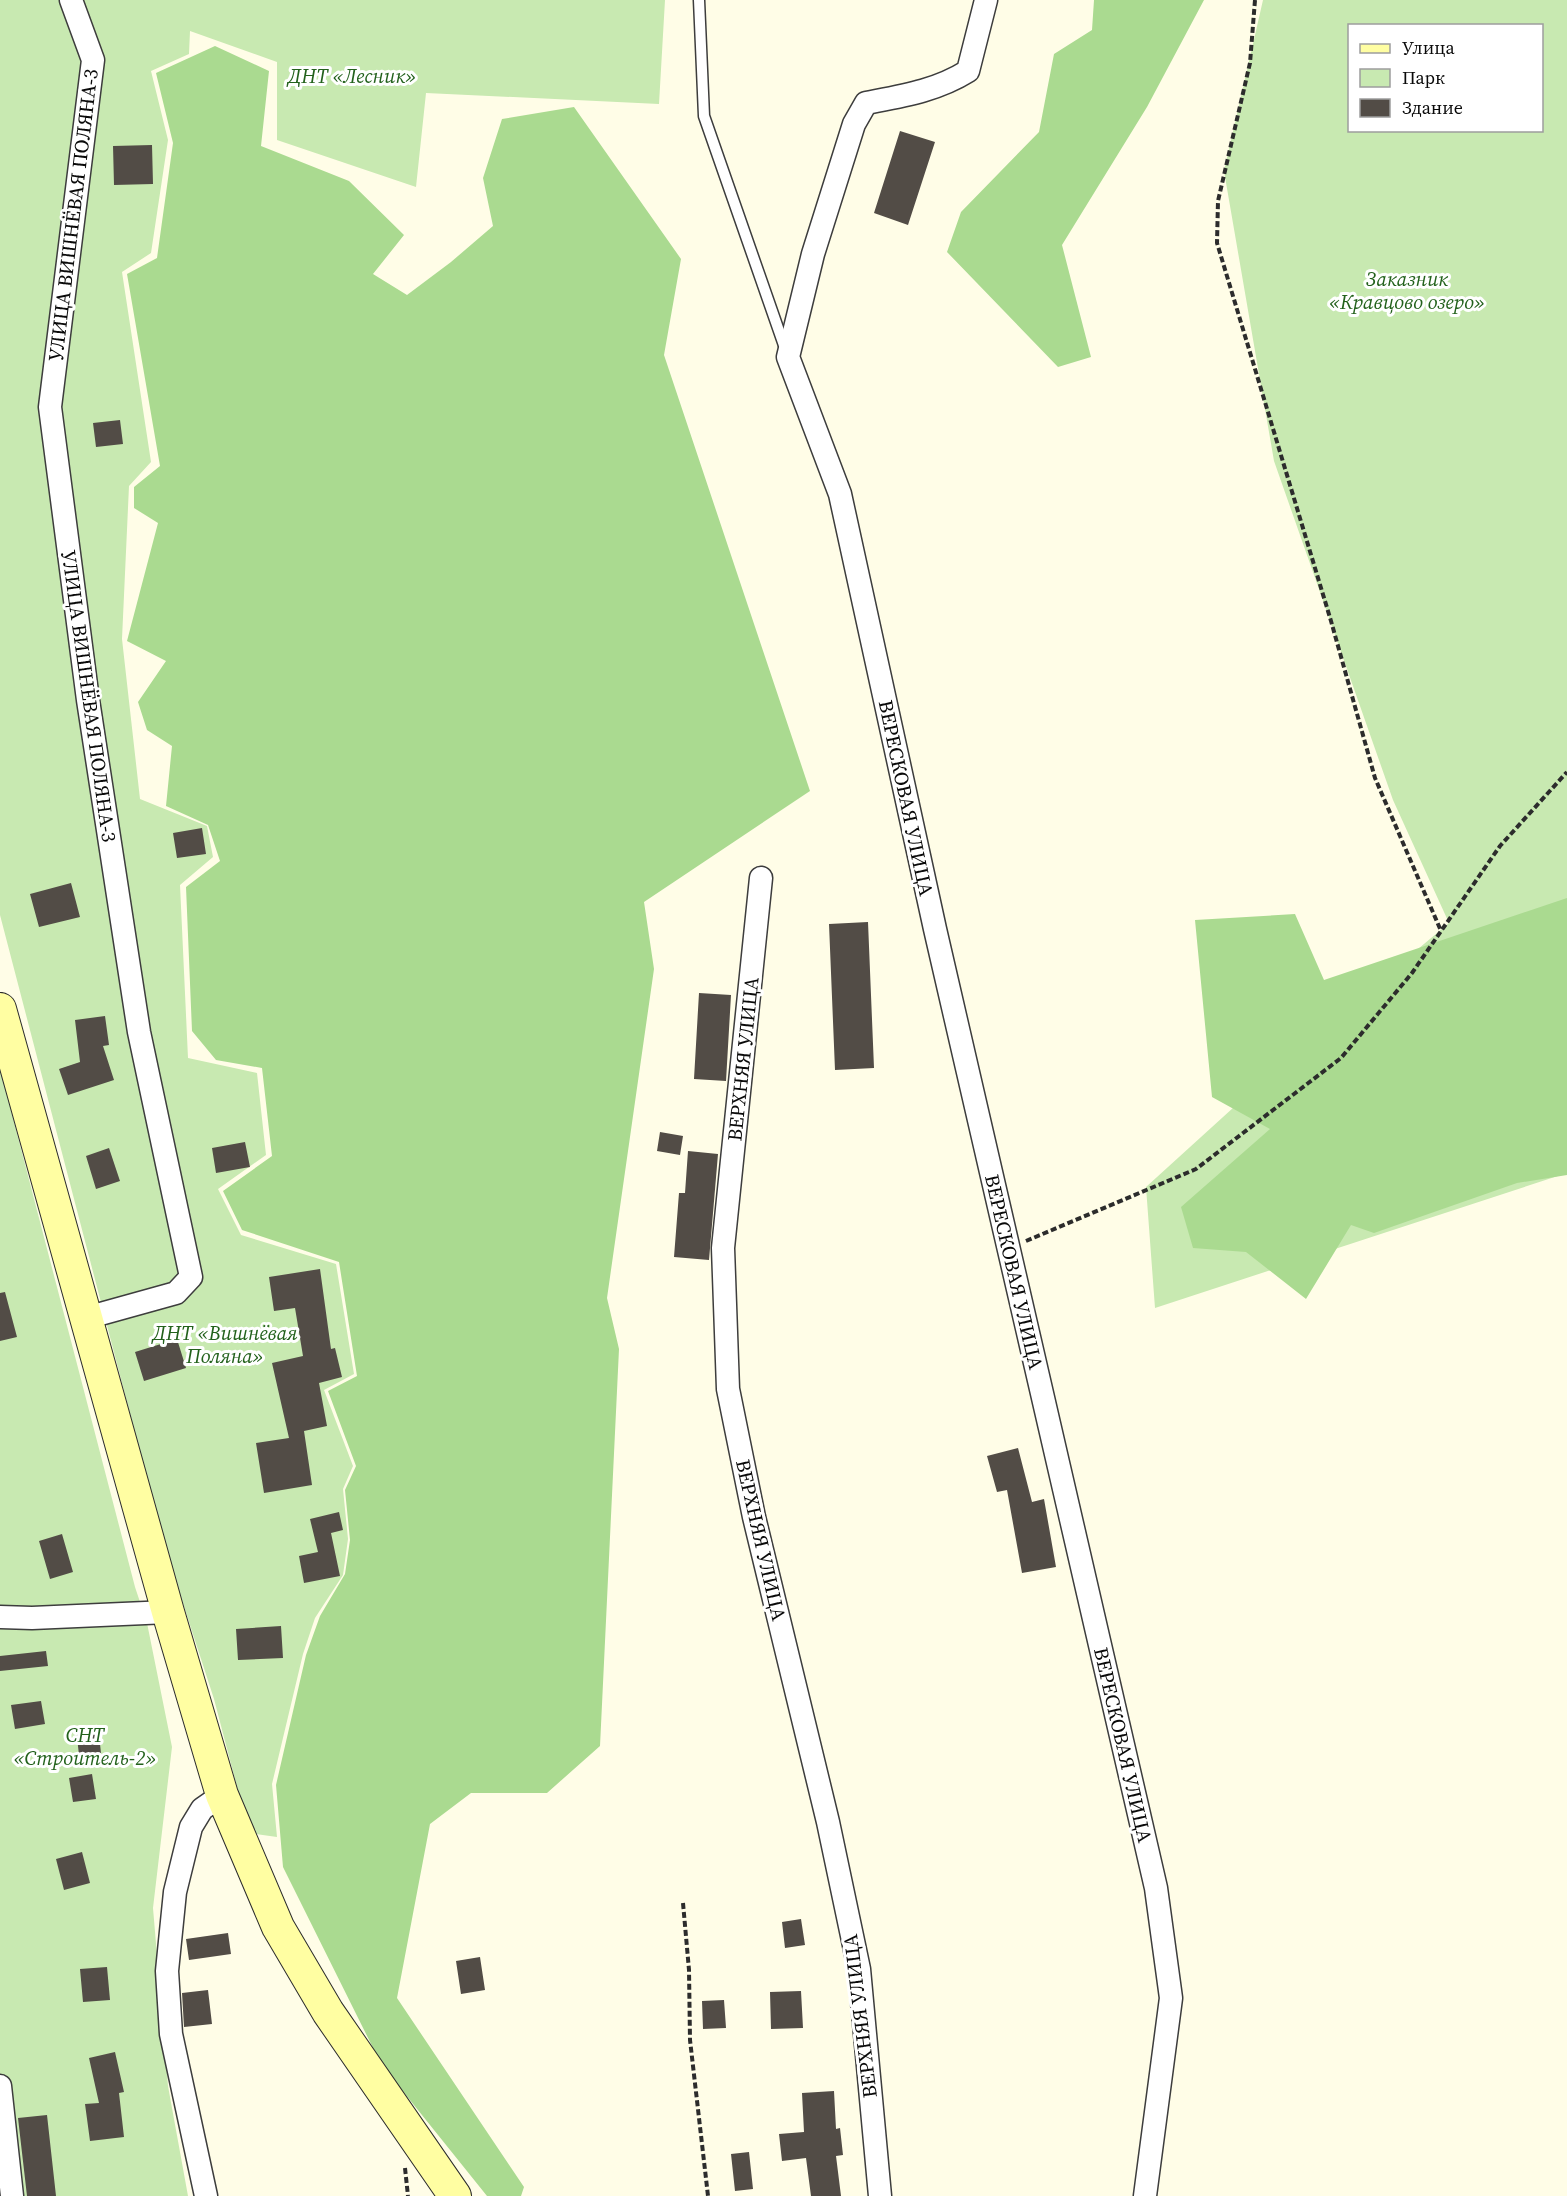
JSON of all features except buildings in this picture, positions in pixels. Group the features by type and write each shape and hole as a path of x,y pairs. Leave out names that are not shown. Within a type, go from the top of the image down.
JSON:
{"main road":[{"path":"0,1010 168,1612 222,1795 278,1927 328,2012 455,2196"}],"street":[{"name":"УЛИЦА ВИШНЁВАЯ ПОЛЯНА-3","path":"71,0 93,60 50,407 88,700 139,1032 191,1277 177,1293 86,1318"},
{"path":"788,357 813,254 854,124 866,103 928,91 968,71 986,0"},
{"name":"ВЕРЕСКОВАЯ УЛИЦА","path":"788,357 840,494 935,929 1158,1899 1171,1998 1145,2196"},
{"name":"ВЕРХНЯЯ УЛИЦА","path":"761,878 723,1248 728,1389 754,1517 828,1822 859,1969 879,2196"},
{"path":"0,1617 32,1618 168,1612"},
{"path":"206,2196 171,2034 167,1971 175,1892 191,1827 202,1809 222,1795"},
{"path":"0,2086 12,2196"}],"lane":[{"path":"699,0 705,116 788,357"}],"path":[{"path":"1255,0 1250,63 1218,201 1217,243 1331,621 1375,778 1441,931"},
{"path":"1009,1248 1196,1168 1341,1058 1412,973 1500,846 1567,772"},
{"path":"683,1903 689,1970 690,2040 708,2196"}],"green space":[{"name":"ДНТ «Вишнёвая Поляна»","path":"0,0 665,0 659,104 426,93 416,187 277,140 277,62 190,31 189,54 151,71 168,140 151,253 122,272 151,462 129,486 122,639 140,799 207,826 213,857 180,885 188,1058 257,1073 266,1155 218,1189 241,1235 336,1264 354,1374 324,1390 353,1466 343,1489 348,1539 343,1575 315,1618 303,1654 272,1784 277,1837 249,1833 214,1699 165,1548 0,915"},
{"path":"1094,0 1204,0 1147,107 1062,245 1091,357 1058,367 947,252 961,212 1039,132 1054,54 1092,30"},
{"name":"Заказник «Кравцово озеро»","path":"1263,0 1567,0 1567,1173 1155,1308 1146,1187 1288,1058 1449,923 1393,800 1274,461 1224,171"},
{"path":"215,46 269,71 261,146 349,181 404,235 373,274 407,295 493,226 483,178 502,119 574,107 681,259 664,355 810,791 644,902 654,969 607,1298 619,1349 600,1746 547,1793 471,1793 430,1824 397,1998 524,2187 521,2196 487,2196 381,2064 283,1867 276,1785 306,1655 320,1616 345,1574 350,1540 345,1490 356,1466 328,1391 357,1376 339,1262 242,1230 223,1191 272,1156 262,1068 216,1060 192,1031 186,887 220,861 208,825 166,806 172,746 147,730 138,702 166,661 127,641 158,523 134,508 134,487 160,466 127,274 157,258 173,143 156,73"},
{"path":"1567,898 1567,1175 1517,1183 1374,1233 1351,1225 1306,1299 1246,1252 1193,1248 1181,1207 1270,1129 1212,1097 1195,920 1295,914 1324,980"},
{"name":"СНТ «Строитель-2»","path":"0,1068 135,1587 147,1623 172,1747 153,1908 168,2086 188,2196 0,2196"}],"park label":[{"name":"ДНТ «Лесник»","path":"352,76"}]}
